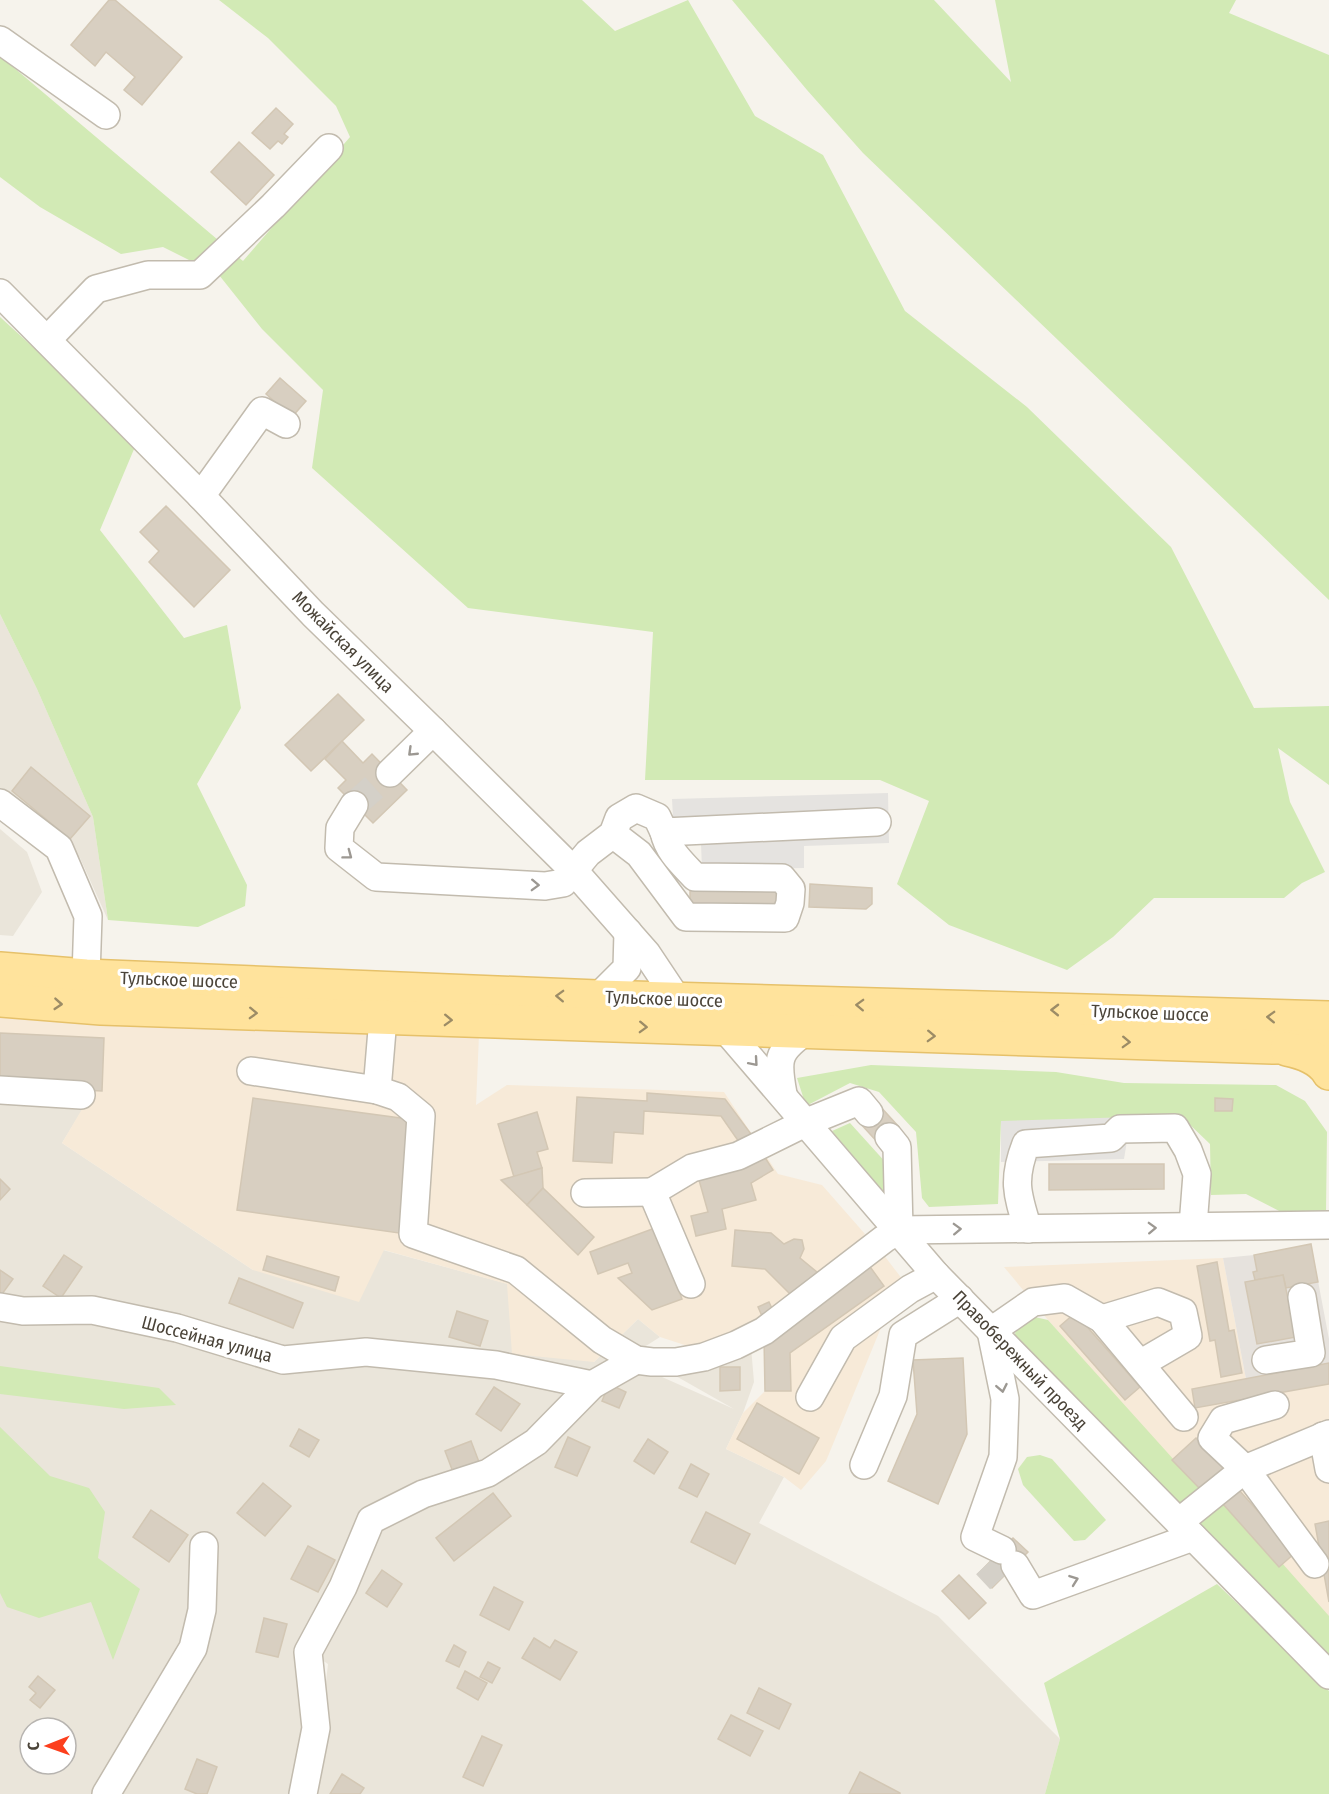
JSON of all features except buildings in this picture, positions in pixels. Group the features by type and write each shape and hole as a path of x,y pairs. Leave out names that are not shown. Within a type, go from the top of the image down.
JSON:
{"main road":[{"name":"Тульское шоссе","path":"0,969 86,976 598,997 1329,1018"},
{"name":"Тульское шоссе","path":"0,1000 101,1008 726,1030 1274,1047 1329,1046"},
{"path":"1274,1047 1301,1052 1325,1066 1329,1073"}],"street":[{"path":"0,40 106,116"},
{"path":"47,340 96,289 148,275 200,275 273,206 329,148"},
{"name":"Можайская улица","path":"0,293 201,496 313,614 574,871 647,954 677,999"},
{"path":"201,496 262,411 286,424"},
{"path":"390,773 434,731"},
{"path":"0,803 59,848 88,916 86,976"},
{"path":"354,805 340,828 339,848 376,877 544,886 563,883 588,853 613,834 619,818 636,808 657,817 665,837 695,877 782,878 791,889 790,903 785,918 686,917 639,854 613,834"},
{"path":"639,854 665,837 877,822"},
{"path":"598,997 627,968 628,932"},
{"path":"377,1090 383,1018"},
{"name":"Правобережный проезд","path":"726,1030 936,1275 1329,1675"},
{"path":"783,1094 779,1073 781,1055 788,1044 805,1032"},
{"path":"251,1071 377,1090 398,1097 421,1116 412,1233 516,1270 602,1340 636,1360 676,1362 704,1357 736,1345 764,1331 898,1230 1329,1225"},
{"path":"0,1090 81,1095"},
{"path":"585,1193 652,1192 692,1168 738,1156 807,1122 859,1101 869,1113"},
{"path":"1028,1229 1016,1190 1019,1162 1026,1144 1110,1138 1120,1129 1139,1127 1175,1128 1188,1150 1197,1174 1193,1226"},
{"path":"889,1137 897,1146 898,1230"},
{"path":"652,1192 691,1284"},
{"path":"810,1396 843,1338 910,1289 936,1275"},
{"path":"1266,1360 1311,1353 1319,1338 1302,1297"},
{"path":"1184,1417 1102,1319 1065,1298 1033,1302 991,1331 1005,1399 1003,1457 975,1537 1033,1595 1186,1529 1245,1469 1326,1435 1329,1469"},
{"path":"864,1465 893,1396 903,1335 960,1299"},
{"path":"1102,1319 1158,1302 1183,1312 1188,1336 1140,1364"},
{"name":"Шоссейная улица","path":"0,1307 23,1311 92,1310 177,1328 284,1360 366,1352 496,1365 592,1385"},
{"path":"303,1794 316,1728 308,1652 343,1587 371,1520 423,1494 488,1473 536,1443 592,1385 636,1360"},
{"path":"1275,1405 1223,1420 1212,1438 1245,1469 1315,1564"},
{"path":"106,1794 193,1648 202,1610 204,1546"}],"shaded area":[{"path":"0,614 37,689 93,817 108,920 80,858 0,792"},
{"path":"888,793 889,843 804,846 804,868 702,870 700,817 673,817 672,799"},
{"path":"0,829 27,852 42,892 13,936 0,935"},
{"path":"0,1012 479,1035 476,1105 507,1085 724,1092 778,1174 822,1185 865,1234 842,1262 776,1317 694,1348 660,1337 638,1319 594,1362 512,1354 507,1284 384,1250 359,1302 253,1270 62,1143 88,1099 0,1094"},
{"path":"0,1094 89,1099 62,1143 253,1270 383,1250 508,1284 594,1362 638,1319 660,1337 563,1399 519,1443 367,1509 302,1653 307,1706 295,1794 0,1794"},
{"path":"1131,1117 1124,1159 1001,1162 1001,1121"},
{"path":"1311,1244 1329,1339 1329,1363 1246,1379 1223,1258 1254,1255"},
{"path":"883,1254 916,1297 885,1318 826,1461 801,1490 784,1477 726,1449 743,1413 765,1391 764,1339"},
{"path":"1223,1258 1246,1379 1329,1363 1329,1632 1172,1460 1004,1267"},
{"path":"751,1347 754,1382 743,1413 726,1449 784,1477 759,1523 938,1616 1060,1739 1045,1794 304,1794 317,1759 328,1664 319,1658 373,1536 416,1510 518,1465 632,1371 653,1373 734,1409 667,1371"}],"green space":[{"path":"219,0 582,0 615,31 688,0 755,116 823,155 905,311 1027,407 1171,547 1254,708 1329,706 1329,785 1278,748 1290,802 1325,872 1302,883 1284,898 1154,898 1113,937 1067,970 949,925 897,884 929,801 880,780 645,780 653,632 468,608 312,468 323,390 262,329 219,275 163,247 121,254 40,207 0,177 0,56 243,261 350,137 336,106 268,38"},
{"path":"732,0 934,0 1011,82 995,0 1236,0 1229,13 1329,55 1329,600 863,153"},
{"path":"0,317 137,442 100,530 184,638 227,625 241,708 197,784 247,885 245,906 198,927 108,920 93,817 37,689 0,614"},
{"path":"871,1065 1056,1072 1124,1083 1276,1085 1305,1101 1327,1132 1326,1212 1285,1214 1246,1194 1211,1195 1210,1144 1185,1120 1001,1121 998,1204 929,1207 922,1198 916,1132 879,1092 850,1083 806,1106 797,1078"},
{"path":"850,1123 888,1165 888,1197 832,1131"},
{"path":"1017,1313 1048,1320 1202,1491 1219,1492 1329,1616 1329,1658 1015,1335"},
{"path":"0,1366 159,1388 176,1405 124,1409 0,1394"},
{"path":"0,1427 50,1476 89,1488 105,1512 98,1558 140,1589 113,1660 91,1602 39,1618 7,1607 0,1593"},
{"path":"1040,1455 1052,1459 1106,1520 1085,1540 1074,1541 1023,1485 1018,1469 1027,1457"},
{"path":"1217,1584 1329,1691 1329,1794 1045,1794 1060,1739 1044,1683"}],"tunnel":[{"path":"354,805 390,773"},
{"path":"986,1565 1000,1580"}]}
